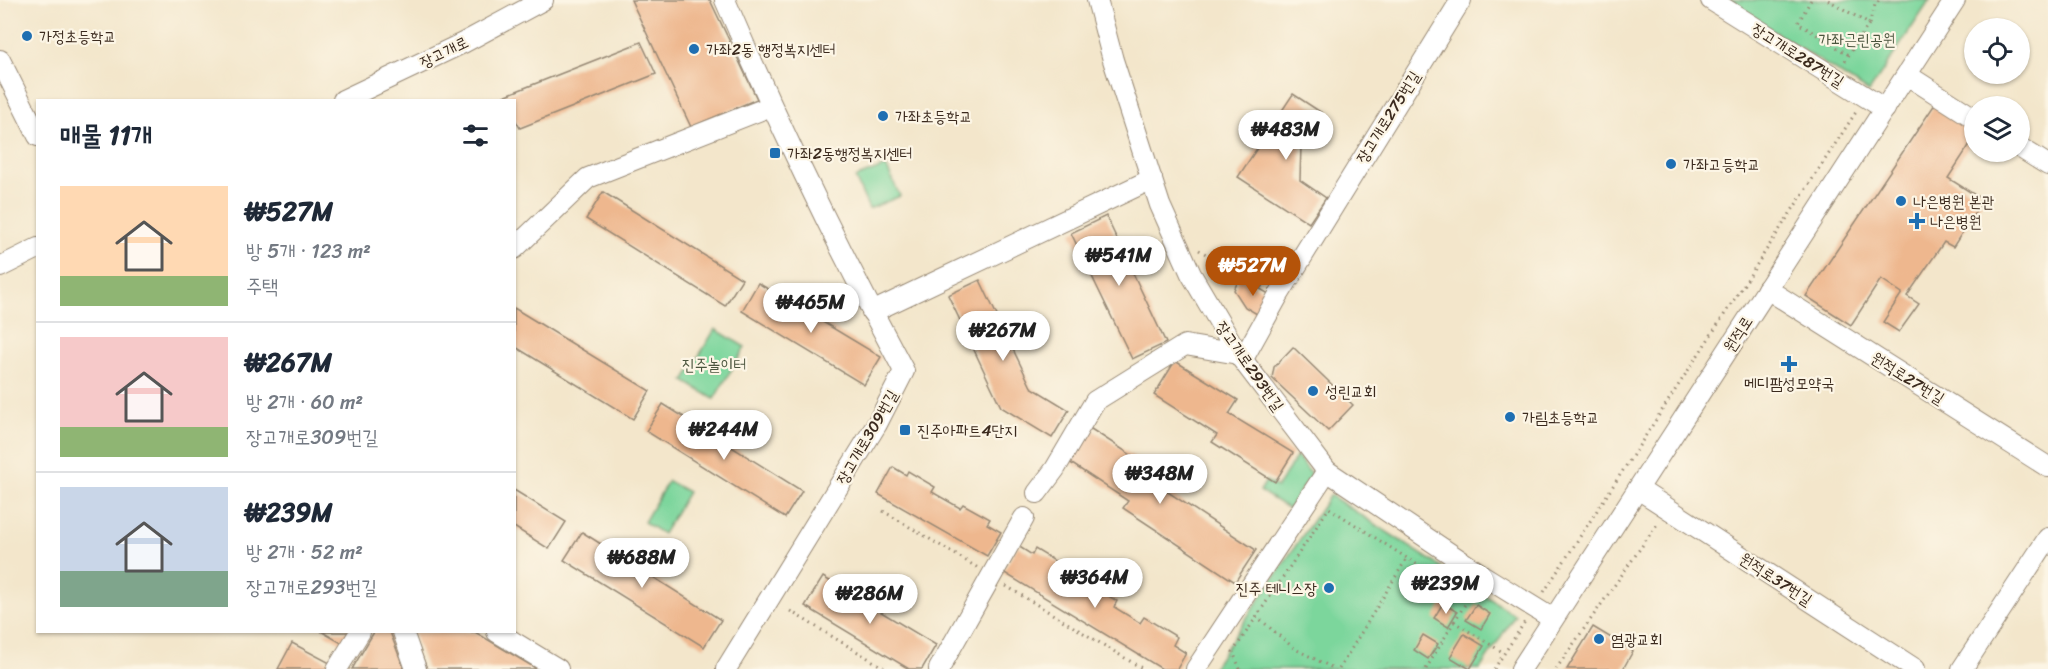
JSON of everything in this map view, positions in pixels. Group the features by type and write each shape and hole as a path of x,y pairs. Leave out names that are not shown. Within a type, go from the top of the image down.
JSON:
{"street":[{"name":"장고개로","path":"346,99 463,43 543,0"},
{"name":"장고개로309번길","path":"725,0 771,106 872,312 904,371 877,424 726,669"},
{"name":"장고개로293번길","path":"1097,0 1113,60 1173,235 1191,274 1240,357 1327,471 1553,620"},
{"name":"장고개로275번길","path":"1240,357 1461,0"},
{"name":"장고개로287번길","path":"1711,0 1885,109"},
{"name":"원적로","path":"1521,669 1955,0"},
{"path":"0,60 36,132"},
{"path":"1907,75 1964,112"},
{"path":"516,247 588,178 771,106"},
{"path":"2030,154 2048,165"},
{"path":"872,312 1152,179"},
{"path":"0,267 36,249"},
{"name":"원적로27번길","path":"1767,289 2048,467"},
{"path":"1038,493 1055,469 1095,401 1185,345 1240,357"},
{"path":"1197,669 1327,471"},
{"name":"원적로37번길","path":"1638,489 1915,669"},
{"path":"939,669 1024,518"},
{"path":"1962,669 2048,538"},
{"path":"343,665 359,633"},
{"path":"403,633 416,669"},
{"path":"499,633 558,669"}],"path":[{"path":"1811,0 1798,23 1849,55 1869,24 1875,5 1880,0"},
{"path":"1828,0 1869,24"},
{"path":"1494,669 1865,97"},
{"path":"1173,235 1278,296"},
{"path":"1240,669 1233,652 1329,508 1469,598 1426,669"},
{"path":"1556,669 1668,508"},
{"path":"883,511 1143,669"},
{"path":"1336,669 1407,558"},
{"path":"790,610 886,669"},
{"path":"1257,616 1295,649 1336,669"},
{"path":"1454,622 1504,653"},
{"path":"1327,669 1336,669"}],"green space":[{"name":"가좌근린공원","path":"1724,0 1930,0 1869,92"},
{"path":"886,166 900,196 869,209 855,178"},
{"name":"진주놀이터","path":"715,329 745,347 714,399 684,381"},
{"path":"1297,456 1311,474 1289,509 1260,491 1266,481 1277,487"},
{"path":"668,481 688,492 663,534 644,522"},
{"path":"1330,495 1515,615 1480,669 1212,669"}],"building":[{"name":"가좌2동 행정복지센터","path":"631,0 710,0 757,99 691,127"},
{"path":"641,42 656,74 520,128 516,121 516,99 506,99 504,96"},
{"path":"1293,94 1322,113 1301,145 1300,180 1326,198 1309,223 1238,177"},
{"name":"나은병원","path":"1935,104 1964,123 1964,153 1948,178 1983,200 1953,247 1944,242 1907,296 1919,304 1899,332 1883,322 1902,293 1881,279 1851,325 1806,296"},
{"path":"603,192 742,279 725,306 586,219"},
{"path":"1106,216 1166,343 1132,359 1071,233"},
{"path":"1240,277 1274,297 1262,317 1245,307 1234,290"},
{"path":"980,280 1031,387 1069,410 1052,438 1001,407 948,295"},
{"path":"758,283 881,357 864,385 742,311"},
{"path":"516,309 650,391 633,419 516,347"},
{"name":"성린교회","path":"1293,347 1353,405 1328,431 1272,378 1274,367"},
{"path":"1175,361 1238,400 1229,414 1293,453 1275,482 1212,442 1217,435 1154,395"},
{"path":"663,404 802,491 785,518 646,431"},
{"path":"1088,427 1148,466 1142,475 1256,550 1235,582 1123,508 1128,501 1066,460"},
{"path":"893,467 906,475 908,471 935,487 932,492 960,508 963,504 990,519 987,524 1001,532 987,556 878,494"},
{"path":"516,491 566,522 549,549 516,528"},
{"path":"582,532 721,620 704,647 564,560"},
{"path":"1018,546 1032,555 1035,549 1063,566 1059,573 1084,588 1087,583 1117,601 1114,607 1140,623 1144,617 1177,637 1173,645 1186,653 1177,669 1162,669 1003,572"},
{"path":"823,577 936,645 922,669 909,669 805,606"},
{"path":"1443,603 1457,612 1448,627 1434,618"},
{"path":"1476,605 1490,614 1481,629 1466,620"},
{"name":"염광교회","path":"1593,627 1633,651 1623,669 1567,669"},
{"path":"324,633 352,633 345,645"},
{"path":"373,633 390,633 404,669 352,669"},
{"path":"413,633 477,633 537,669 427,669"},
{"path":"1464,634 1484,646 1470,669 1450,657"},
{"path":"1423,635 1438,644 1428,659 1414,650"},
{"path":"292,643 330,663 327,669 278,669"}],"place":[{"name":"가정초등학교","path":"27,36"},
{"name":"가좌2동 행정복지센터","path":"694,49"},
{"name":"가좌초등학교","path":"883,116"},
{"name":"가좌2동행정복지센터","path":"775,153"},
{"name":"가좌고등학교","path":"1671,164"},
{"name":"나은병원 본관","path":"1901,201"},
{"name":"나은병원","path":"1917,221"},
{"name":"메디팜성모약국","path":"1789,364"},
{"name":"성린교회","path":"1313,391"},
{"name":"가림초등학교","path":"1510,417"},
{"name":"진주아파트4단지","path":"905,430"},
{"name":"진주 테니스장","path":"1329,588"},
{"name":"염광교회","path":"1599,639"}]}
